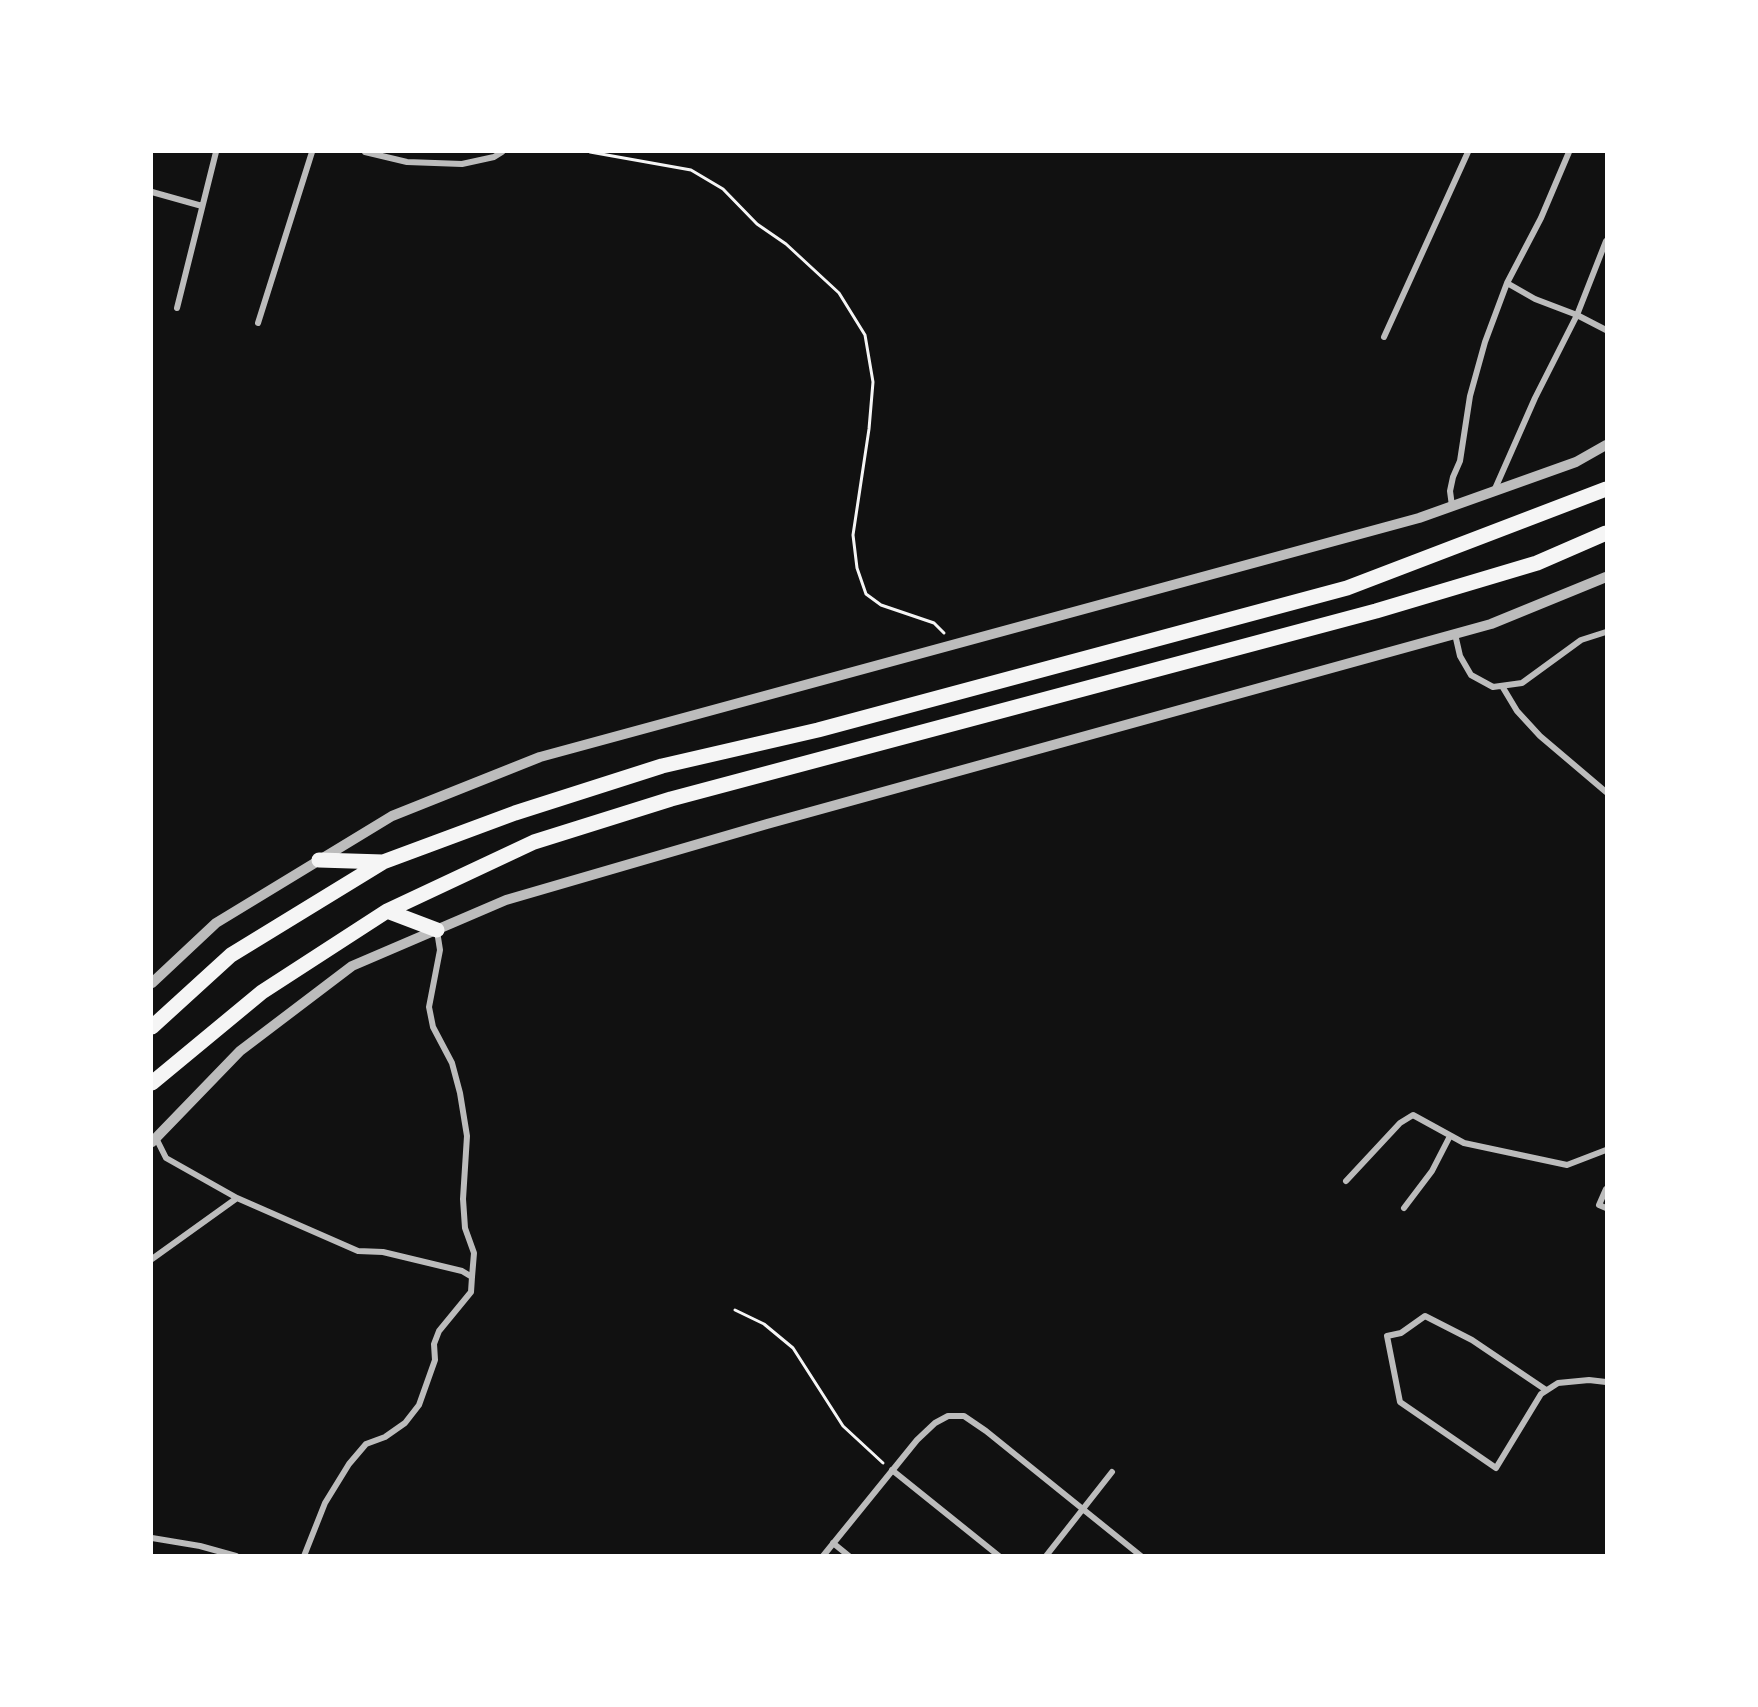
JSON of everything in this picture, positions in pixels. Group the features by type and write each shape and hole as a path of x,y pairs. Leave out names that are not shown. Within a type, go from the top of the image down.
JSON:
{"highway":[{"path":"152,1027 231,954 383,862 515,813 662,766 818,730 1347,588 1606,489"},
{"path":"152,1083 262,992 387,911 534,842 671,799 1376,612 1537,563 1606,532"},
{"path":"319,860 383,862"},
{"path":"387,911 437,930"}],"street":[{"path":"177,308 216,152"},
{"path":"258,323 312,152"},
{"path":"364,152 407,162 462,164 494,157 502,152"},
{"path":"1384,337 1468,152"},
{"path":"1452,506 1450,491 1460,461 1470,396 1485,342 1507,283 1541,218 1569,152"},
{"path":"152,192 202,206"},
{"path":"1494,491 1535,398 1577,315 1606,241"},
{"path":"1507,283 1535,299 1577,315 1606,330"},
{"path":"152,983 216,923 392,816 540,757 1419,518 1576,462 1606,445"},
{"path":"472,1277 462,1271 384,1252 358,1251 237,1198 166,1158 154,1140 240,1051 352,966 506,900 766,824 1491,624 1606,577"},
{"path":"1455,634 1460,656 1471,675 1493,687 1522,683 1581,640 1606,632"},
{"path":"1503,686 1517,711 1540,736 1606,792"},
{"path":"304,1556 325,1503 349,1464 366,1444 385,1437 405,1423 419,1405 435,1360 434,1344 439,1331 446,1318 471,1292 474,1253 465,1228 463,1199 467,1136 464,1114 452,1063 433,1027 429,1007 440,950 437,930"},
{"path":"1346,1181 1400,1123 1413,1115 1464,1143 1567,1165 1606,1150"},
{"path":"1404,1208 1432,1172 1450,1136"},
{"path":"1606,1189 1599,1205 1606,1208"},
{"path":"152,1259 237,1198"},
{"path":"1546,1390 1472,1340 1425,1316 1401,1333 1387,1336 1400,1402 1496,1468 1541,1394 1546,1390 1558,1383 1589,1380 1606,1382"},
{"path":"822,1556 892,1470 935,1423 948,1416 964,1416 1141,1556"},
{"path":"892,1470 999,1556"},
{"path":"1046,1556 1112,1473"},
{"path":"152,1538 200,1546 236,1556"},
{"path":"833,1543 849,1556"}],"path":[{"path":"590,152 691,170 723,189 757,224 786,244 839,293 865,335 873,382 869,429 853,535 857,568 866,594 881,605 934,623 946,635 949,646"},
{"path":"735,1310 764,1324 793,1348 843,1426 892,1470"}]}
